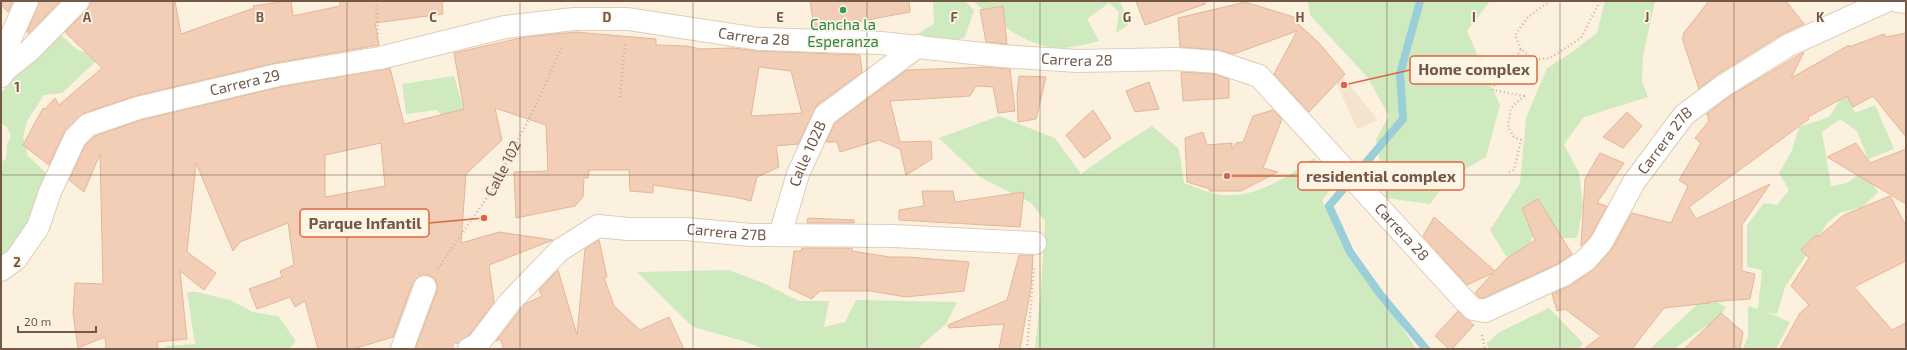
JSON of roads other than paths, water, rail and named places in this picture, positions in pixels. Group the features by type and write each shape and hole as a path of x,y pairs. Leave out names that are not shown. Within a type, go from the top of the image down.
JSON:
{"street":[{"path":"3,74 10,39 27,1"},
{"path":"3,74 29,51 78,1"},
{"name":"Carrera 27B","path":"1477,311 1485,311 1563,275 1586,260 1601,242 1634,182 1684,115 1722,86 1789,45 1886,1"},
{"path":"1898,1 1906,2"},
{"name":"Carrera 28","path":"574,17 628,19 759,39 881,42 1001,56 1078,60 1176,59 1217,62 1259,76 1464,300 1477,311"},
{"name":"Carrera 29","path":"1,270 16,259 38,226 50,192 75,138 88,126 138,108 264,78 380,58 505,27 574,17"},
{"name":"Calle 102B","path":"780,235 798,174 825,115 918,46"},
{"name":"Carrera 27B","path":"469,349 478,344 510,302 560,250 598,226 628,229 686,229 751,235 894,236 1035,243"},
{"path":"402,349 424,288"}],"waterway":[{"path":"1420,1 1400,74 1403,119 1329,206 1350,252 1380,294 1426,349"}],"place":[{"name":"Cancha la Esperanza","path":"843,10"},
{"name":"Home complex","path":"1344,85"},
{"name":"residential complex","path":"1227,176"},
{"name":"Parque Infantil","path":"484,218"}]}
